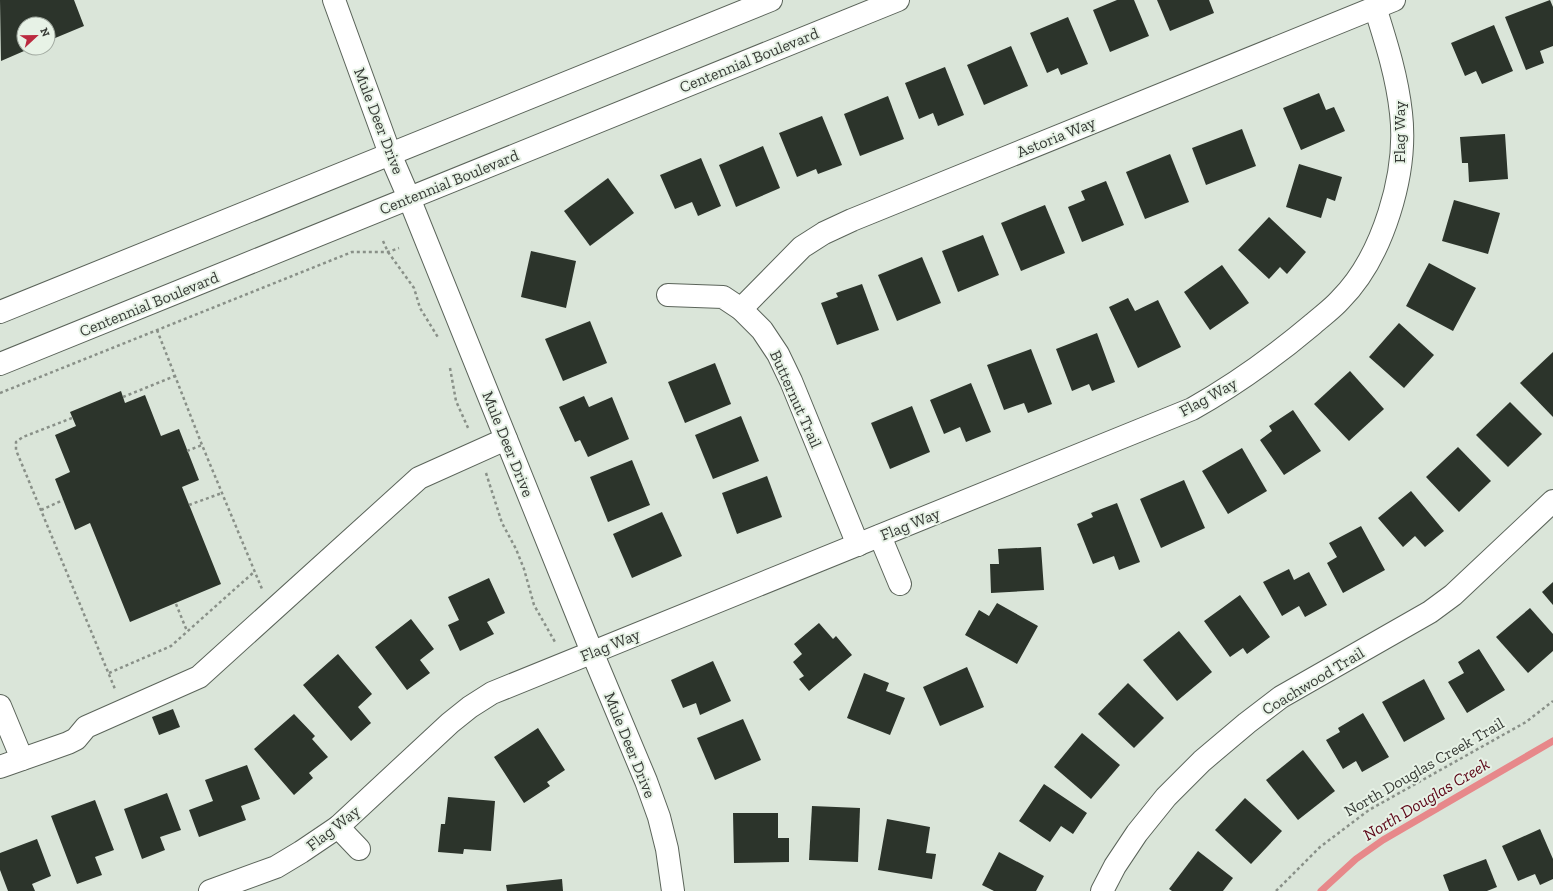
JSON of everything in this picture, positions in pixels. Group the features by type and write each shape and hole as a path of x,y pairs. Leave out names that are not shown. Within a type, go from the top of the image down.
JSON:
{"street":[{"name":"Mule Deer Drive","path":"334,0 390,154 592,652 646,781 659,817 667,849 673,891"},
{"path":"0,312 771,0"},
{"name":"Centennial Boulevard","path":"0,364 898,0"},
{"name":"Astoria Way","path":"742,309 802,247 824,233 860,217 1385,4"},
{"name":"Flag Way","path":"210,891 276,866 302,852 338,827 450,723 470,707 492,693 1192,409 1216,395 1283,349 1340,300 1364,270 1382,233 1395,198 1401,156 1402,114 1385,4"},
{"name":"Butternut Trail","path":"668,295 723,297 742,309 762,330 778,354 791,381 858,545"},
{"path":"0,767 72,741 82,733 86,727 199,677 419,478 506,439"},
{"name":"Coachwood Trail","path":"1102,891 1115,866 1137,833 1166,797 1202,761 1281,697 1430,612 1453,595 1553,501"},
{"path":"880,536 900,584"},
{"path":"0,706 22,759"},
{"path":"338,827 359,849"}],"path":[{"path":"0,393 352,252 388,252 399,248"},
{"path":"157,330 202,445 271,611"},
{"path":"123,397 175,376"},
{"path":"72,418 23,437 16,442 16,450 124,710"},
{"path":"187,451 202,445"},
{"path":"189,505 222,493"},
{"path":"41,510 63,500"},
{"path":"108,673 171,646 254,572"},
{"path":"176,604 187,631"},
{"name":"North Douglas Creek Trail","path":"1276,891 1320,847 1369,810 1526,722 1553,701"}],"building":[{"path":"0,0 74,0 84,26 56,38 56,16 16,16 16,54 1,61"},
{"path":"1117,0 1134,0 1149,36 1110,52 1093,10"},
{"path":"1157,0 1209,0 1214,13 1170,31"},
{"path":"1550,0 1553,7 1553,46 1540,51 1544,63 1526,70 1505,17"},
{"path":"1068,17 1088,64 1061,75 1058,68 1047,73 1030,33"},
{"path":"1494,25 1513,71 1482,84 1476,71 1465,76 1451,43"},
{"path":"1011,46 1028,86 984,105 967,65"},
{"path":"945,67 964,115 938,126 933,113 919,119 905,83"},
{"path":"1319,93 1326,110 1334,107 1345,131 1301,150 1283,108"},
{"path":"888,96 904,139 860,156 844,114"},
{"path":"822,116 842,165 818,174 816,169 797,177 779,133"},
{"path":"1242,129 1256,166 1206,185 1192,148"},
{"path":"1505,134 1508,179 1469,182 1468,163 1462,163 1460,137"},
{"path":"763,146 780,188 736,207 719,165"},
{"path":"1170,154 1189,202 1145,219 1126,172"},
{"path":"701,158 721,206 698,216 692,202 675,209 660,175"},
{"path":"1299,164 1342,177 1335,201 1327,198 1321,218 1286,207"},
{"path":"608,178 634,213 590,246 564,211"},
{"path":"1106,181 1124,225 1082,242 1068,207 1085,200 1081,191"},
{"path":"1454,200 1500,213 1488,254 1442,241"},
{"path":"1045,205 1065,253 1021,271 1001,223"},
{"path":"1269,217 1306,252 1287,274 1280,267 1269,279 1238,250"},
{"path":"983,235 999,275 958,292 942,251"},
{"path":"531,251 576,261 566,308 521,297"},
{"path":"922,257 941,303 897,321 878,275"},
{"path":"1429,263 1476,288 1453,331 1406,306"},
{"path":"1222,265 1249,303 1210,330 1184,292"},
{"path":"862,284 879,330 837,345 821,303 838,297 836,293"},
{"path":"1128,298 1135,311 1158,300 1181,347 1138,368 1109,307"},
{"path":"590,321 607,363 563,381 545,339"},
{"path":"1399,323 1434,355 1404,388 1369,357"},
{"path":"1097,333 1115,382 1092,391 1089,384 1072,391 1056,349"},
{"path":"1031,349 1052,404 1028,413 1024,403 1004,410 987,365"},
{"path":"1553,352 1553,417 1520,383"},
{"path":"715,363 731,404 685,423 668,382"},
{"path":"1350,371 1384,409 1349,441 1314,404"},
{"path":"971,383 991,432 966,442 960,427 944,434 930,400"},
{"path":"121,391 125,403 145,395 161,436 179,429 199,480 182,487 221,584 130,622 90,523 75,530 55,479 70,472 55,435 76,426 70,412"},
{"path":"584,396 589,407 612,397 629,439 588,457 580,440 575,442 559,407"},
{"path":"1510,402 1542,434 1508,467 1476,435"},
{"path":"912,406 930,452 890,469 871,423"},
{"path":"1293,410 1321,451 1284,475 1260,440 1272,431 1269,426"},
{"path":"741,416 759,461 713,479 695,435"},
{"path":"1458,447 1491,481 1459,512 1426,477"},
{"path":"1242,448 1267,491 1228,514 1202,471"},
{"path":"632,460 650,505 608,522 590,477"},
{"path":"767,476 782,517 737,534 722,493"},
{"path":"1184,480 1205,528 1161,548 1140,499"},
{"path":"1411,491 1444,531 1425,547 1415,536 1403,547 1378,518"},
{"path":"1117,503 1140,562 1119,570 1114,556 1093,564 1077,524 1093,517 1091,513"},
{"path":"662,512 682,556 632,578 613,534"},
{"path":"1361,526 1385,570 1343,593 1327,563 1337,557 1329,543"},
{"path":"1041,547 1044,590 991,593 990,564 999,564 998,549"},
{"path":"1289,569 1294,580 1309,572 1327,605 1305,617 1299,606 1282,616 1263,582"},
{"path":"489,578 505,613 487,622 494,634 460,651 448,625 459,620 448,597"},
{"path":"1553,582 1553,605 1542,592"},
{"path":"1240,595 1270,637 1247,654 1243,648 1230,657 1204,621"},
{"path":"997,603 1038,626 1017,664 965,635 979,610 989,616"},
{"path":"1530,608 1553,634 1553,651 1528,673 1496,637"},
{"path":"411,619 434,649 420,660 430,673 407,690 375,647"},
{"path":"819,623 833,639 836,636 852,655 809,691 799,679 804,676 793,662 802,654 794,644"},
{"path":"1179,631 1212,672 1177,701 1143,660"},
{"path":"1479,649 1505,690 1467,713 1448,682 1464,673 1458,662"},
{"path":"338,654 372,694 358,707 371,723 351,741 303,685"},
{"path":"713,661 731,701 700,715 696,703 683,708 671,680"},
{"path":"967,667 984,707 940,726 923,687"},
{"path":"864,673 889,683 886,691 905,698 890,735 847,718"},
{"path":"1424,679 1445,719 1404,742 1382,702"},
{"path":"1128,683 1164,718 1134,748 1098,714"},
{"path":"173,709 180,727 159,735 152,717"},
{"path":"1363,713 1389,757 1362,772 1356,761 1343,769 1326,740 1340,732 1338,728"},
{"path":"294,714 315,736 312,739 328,757 309,773 313,778 294,795 254,749"},
{"path":"743,719 761,760 715,780 697,738"},
{"path":"538,728 565,770 547,782 550,786 524,803 494,757"},
{"path":"1082,733 1120,765 1091,799 1054,767"},
{"path":"1303,750 1335,791 1298,820 1266,780"},
{"path":"247,765 260,799 241,806 246,820 199,837 189,810 213,801 205,780"},
{"path":"1044,784 1087,813 1073,834 1061,826 1050,842 1019,821"},
{"path":"167,793 181,830 160,837 165,850 142,859 124,809"},
{"path":"448,797 495,801 491,851 464,849 463,854 438,852 441,824 445,824"},
{"path":"1245,798 1282,831 1251,864 1215,830"},
{"path":"95,800 114,850 95,857 102,875 77,884 51,816"},
{"path":"812,806 860,808 858,862 809,860"},
{"path":"733,813 778,813 778,838 789,838 789,862 734,863"},
{"path":"887,819 930,827 926,853 936,854 932,879 878,870"},
{"path":"1540,829 1553,859 1553,879 1540,885 1535,874 1518,881 1502,846"},
{"path":"37,839 51,876 32,884 35,891 8,891 0,870 0,853"},
{"path":"1198,851 1233,878 1223,891 1172,891 1169,889"},
{"path":"999,852 1044,876 1036,891 994,891 982,885"},
{"path":"1486,859 1497,887 1487,891 1449,891 1443,875"},
{"path":"562,879 563,891 507,891 506,885"}],"waterway":[{"name":"North Douglas Creek","path":"1321,891 1356,859 1383,840 1553,741"}]}
